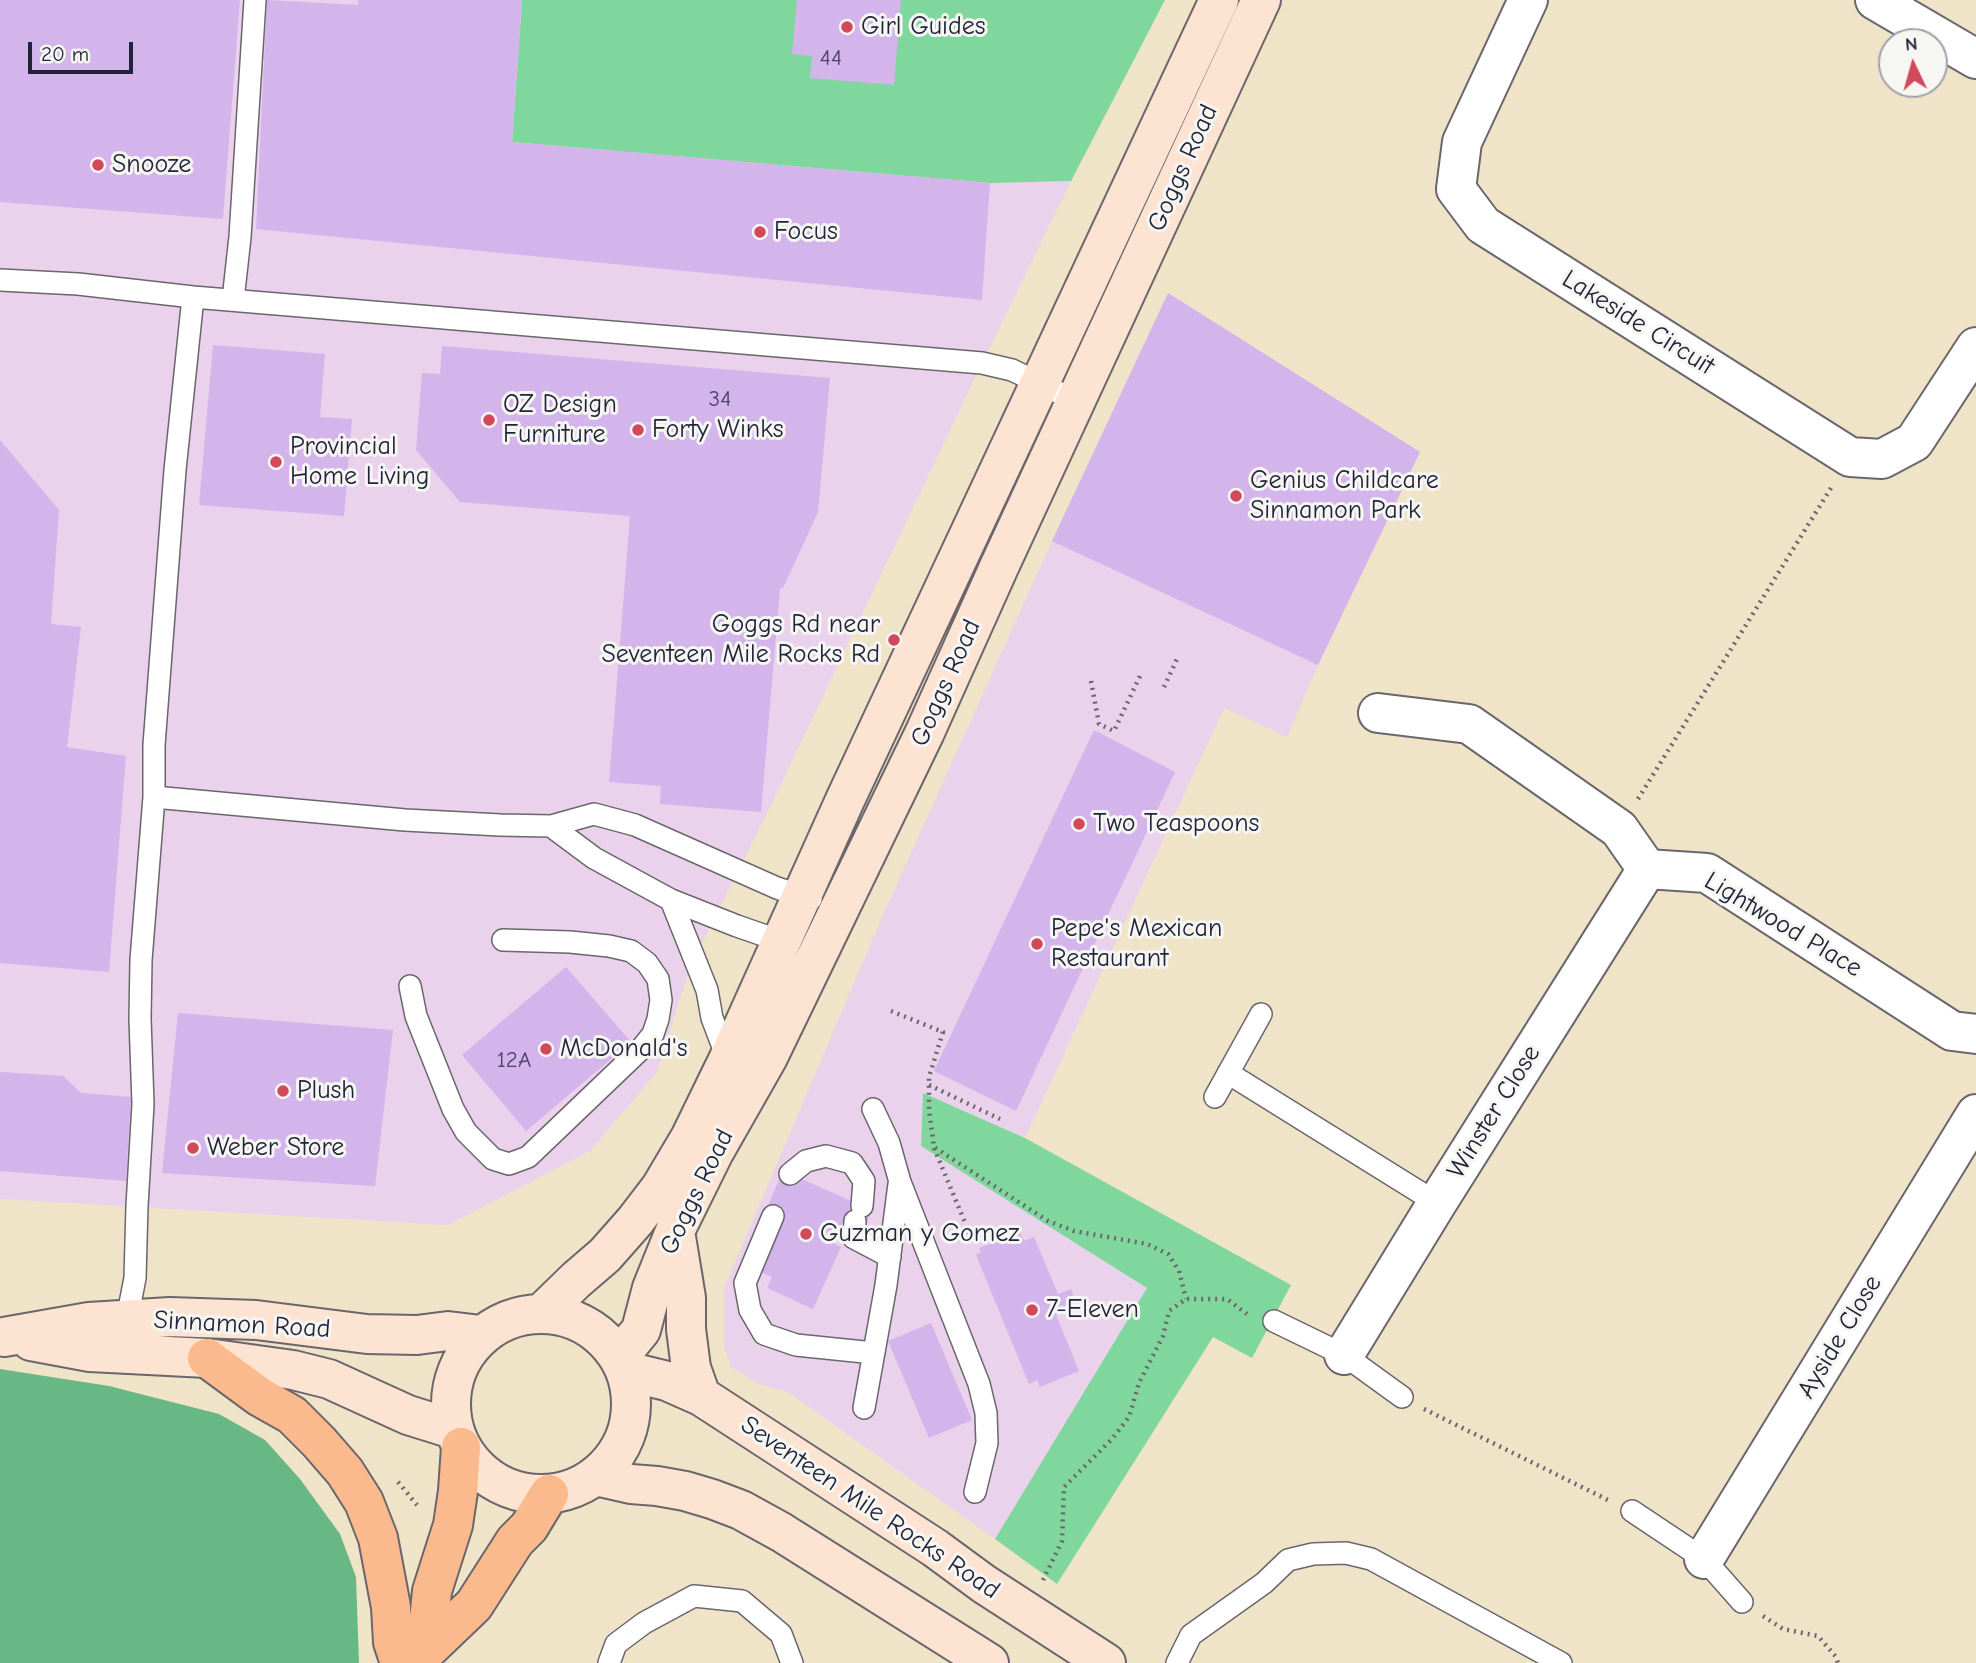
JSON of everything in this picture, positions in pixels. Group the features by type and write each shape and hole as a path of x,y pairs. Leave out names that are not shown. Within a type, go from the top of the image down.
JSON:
{"highway":[{"path":"207,1358 260,1397 292,1415 345,1472 364,1502 378,1538 391,1607 393,1642 415,1659"},
{"path":"415,1659 432,1591 453,1525 458,1491 457,1438"},
{"path":"415,1659 474,1605 549,1494"}],"main road":[{"name":"Goggs Road","path":"542,1312 605,1255 635,1222 661,1187 690,1138 729,1060 845,800 1219,0"},
{"name":"Goggs Road","path":"622,1364 641,1330 652,1288 675,1231 714,1152 768,1057 925,732 1261,0"},
{"path":"675,1231 686,1298 691,1368 701,1396"},
{"path":"542,1312 573,1319 599,1334 622,1364 632,1399 628,1428 616,1454 596,1476 574,1488 549,1494 522,1493 498,1483 477,1468 457,1438 449,1403 454,1377 464,1354 481,1335 520,1315 542,1312"},
{"name":"Sinnamon Road","path":"2,1337 89,1322 170,1317 244,1319 367,1334 417,1335 448,1331 481,1335"},
{"name":"Sinnamon Road","path":"2,1337 90,1352 207,1358 293,1370 329,1380 457,1438"},
{"name":"Seventeen Mile Rocks Road","path":"622,1364 701,1396 1106,1663"},
{"path":"596,1476 685,1491 741,1510 781,1532 989,1663"}],"street":[{"name":"Lakeside Circuit","path":"1528,0 1462,142 1457,189 1483,225 1850,457"},
{"path":"1875,0 1976,59"},
{"path":"1850,457 1882,459 1913,442 1976,346"},
{"path":"1378,713 1469,724 1619,829 1647,869"},
{"name":"Lightwood Place","path":"1647,869 1707,873 1952,1031 1976,1034"},
{"name":"Winster Close","path":"1344,1355 1647,869"},
{"name":"Ayside Close","path":"1704,1559 1976,1114"}],"lane":[{"path":"233,300 240,237 255,0"},
{"path":"0,280 78,284 193,297 982,363 1012,370 1076,401"},
{"path":"127,1319 135,1278 143,1104 141,960 154,797 154,744 172,510 193,297"},
{"path":"154,797 405,820 500,825 551,826 594,814 635,825 777,888 839,909"},
{"path":"551,826 594,858 671,900 818,954"},
{"path":"671,900 707,990 712,1018 729,1060"},
{"path":"410,986 416,1016 453,1109 466,1132 493,1158 509,1164 528,1157 642,1049 653,1034 661,1000 658,979 647,963 631,951 570,942 503,940"},
{"path":"1215,1097 1261,1014"},
{"path":"1228,1073 1437,1203"},
{"path":"873,1109 890,1143 900,1182 979,1384 986,1413 986,1443 975,1492"},
{"path":"790,1174 806,1161 826,1156 852,1163 864,1181 854,1238 890,1257"},
{"path":"864,1408 900,1182"},
{"path":"773,1216 745,1283 750,1310 764,1334 796,1345 874,1353"},
{"path":"1274,1321 1344,1355 1402,1397"},
{"path":"1632,1511 1704,1559 1742,1602"},
{"path":"1177,1663 1191,1635 1264,1583 1289,1560 1312,1554 1346,1553 1371,1559 1561,1663"},
{"path":"609,1663 616,1644 644,1623 694,1596 742,1601 781,1634 792,1663"}],"path":[{"path":"1619,829 1850,457"},
{"path":"1164,687 1178,657"},
{"path":"1091,681 1099,724 1114,731 1140,676"},
{"path":"891,1011 943,1032 929,1077 929,1110 934,1147 969,1232 925,1248"},
{"path":"929,1084 1000,1119"},
{"path":"934,1147 1048,1221 1074,1231 1147,1244 1168,1254 1179,1271 1186,1299"},
{"path":"1041,1585 1062,1541 1064,1487 1112,1439 1129,1417 1139,1383 1163,1336 1168,1311 1186,1299 1227,1299 1252,1318 1274,1321"},
{"path":"1402,1397 1632,1511"},
{"path":"1742,1602 1783,1629 1818,1636 1838,1663"}],"shaded area":[{"path":"0,0 522,0 512,141 990,183 1071,181 695,957 657,1072 590,1151 448,1225 0,1199"},
{"path":"1168,293 1420,452 1318,665 1287,737 1224,708 1025,1138 923,1093 921,1146 1148,1288 995,1539 788,1392 758,1384 731,1367 724,1346 724,1288 880,922 1052,541"}],"green space":[{"path":"522,0 1165,0 1071,181 990,183 512,142"},
{"path":"923,1093 1025,1138 1291,1285 1252,1358 1213,1337 1057,1584 995,1539 1147,1288 921,1146"},
{"path":"0,1369 109,1386 219,1414 265,1440 300,1479 340,1534 356,1577 359,1663 0,1663"}],"building":[{"path":"0,0 240,0 223,219 0,202"},
{"path":"267,0 358,5 358,0 522,0 512,142 990,183 982,300 256,229"},
{"name":"Girl Guides","path":"797,0 901,0 894,85 810,78 812,56 792,54"},
{"name":"Genius Childcare Sinnamon Park","path":"1168,293 1420,452 1318,665 1052,541"},
{"name":"Provincial Home Living","path":"213,345 325,354 320,417 352,419 344,516 199,505"},
{"path":"442,346 830,378 818,512 783,588 780,588 761,812 660,804 661,786 609,782 630,516 460,502 416,450 422,373 440,374"},
{"path":"0,440 59,510 51,624 81,627 67,747 126,756 109,972 0,963"},
{"path":"1094,730 1175,772 1016,1111 934,1071"},
{"name":"McDonald's","path":"566,967 631,1042 526,1131 462,1055"},
{"path":"178,1013 393,1030 375,1186 162,1173"},
{"path":"0,1072 63,1076 81,1093 131,1097 126,1181 0,1171"},
{"path":"783,1171 872,1210 865,1227 845,1218 833,1243 841,1247 813,1309 767,1288 772,1277 757,1270 765,1212"},
{"name":"7-Eleven","path":"1020,1232 1024,1241 1034,1237 1058,1294 1071,1289 1077,1305 1056,1315 1079,1371 1040,1387 1037,1380 1029,1384 976,1255 981,1252 979,1248"},
{"path":"931,1323 972,1420 929,1438 888,1341"}],"place":[{"name":"Girl Guides","path":"847,27"},
{"name":"Snooze","path":"98,165"},
{"name":"Focus","path":"760,232"},
{"name":"OZ Design Furniture","path":"489,420"},
{"name":"Forty Winks","path":"638,430"},
{"name":"Provincial Home Living","path":"276,462"},
{"name":"Genius Childcare Sinnamon Park","path":"1236,496"},
{"name":"Goggs Rd near Seventeen Mile Rocks Rd","path":"894,640"},
{"name":"Two Teaspoons","path":"1079,824"},
{"name":"Pepe's Mexican Restaurant","path":"1037,944"},
{"name":"McDonald's","path":"546,1049"},
{"name":"Plush","path":"283,1091"},
{"name":"Weber Store","path":"193,1148"},
{"name":"Guzman y Gomez","path":"806,1234"},
{"name":"7-Eleven","path":"1032,1310"}]}
